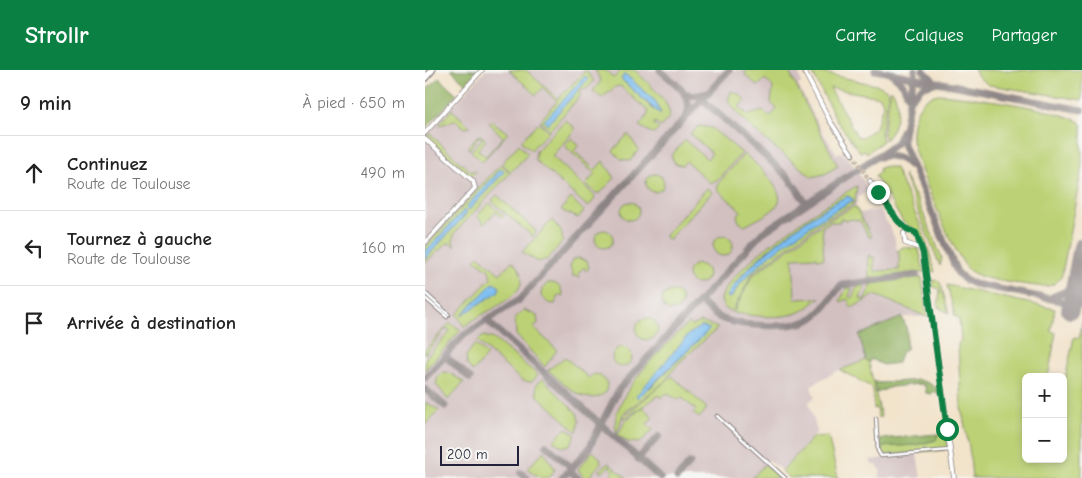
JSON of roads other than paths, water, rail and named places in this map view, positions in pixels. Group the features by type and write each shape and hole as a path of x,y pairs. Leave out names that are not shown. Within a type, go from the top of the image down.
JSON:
{"highway":[{"path":"425,78 432,70"}],"main road":[{"path":"425,133 482,70"},
{"path":"805,73 835,131 851,154"},
{"path":"425,139 473,181 475,188 425,243"},
{"path":"870,181 898,221 904,233 905,243 922,250"},
{"path":"898,221 916,233 922,250 954,478"},
{"path":"904,233 909,230"},
{"path":"913,245 918,240"}],"street":[{"path":"425,293 441,310"},
{"path":"425,298 448,316"},
{"path":"717,416 785,478"},
{"path":"876,418 881,456 950,450"}],"water":[{"path":"625,74 656,102 661,115 621,79"},
{"path":"585,76 588,79 548,124 544,121"},
{"path":"501,169 504,172 469,210 466,207"},
{"path":"848,196 854,200 786,243 752,271 731,298 727,297 747,270 763,255 800,225"},
{"path":"464,210 467,213 425,259 425,252"},
{"path":"493,283 500,287 498,292 461,316"},
{"path":"701,326 710,329 638,398 636,396 689,334"}],"tunnel":[{"path":"852,154 870,181"}]}
